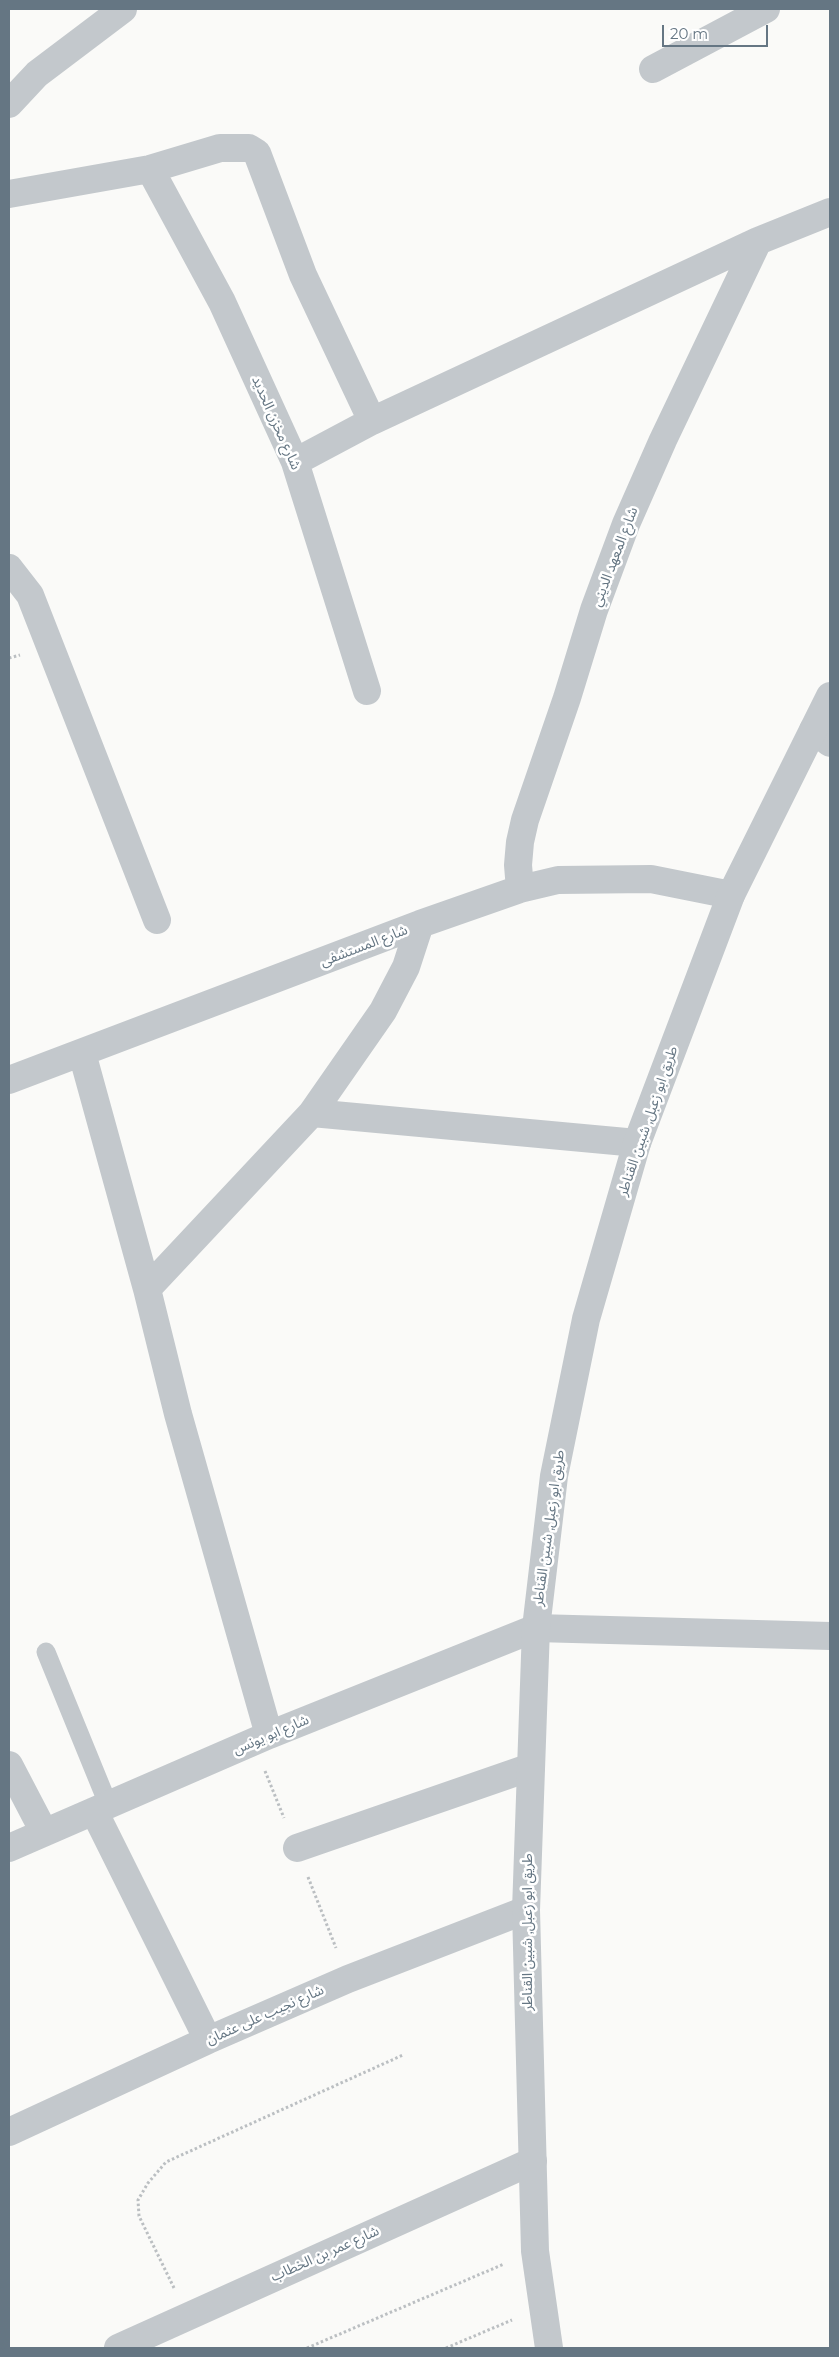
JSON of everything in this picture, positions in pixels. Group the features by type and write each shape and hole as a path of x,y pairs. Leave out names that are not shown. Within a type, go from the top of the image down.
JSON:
{"street":[{"path":"9,104 37,74 123,9"},
{"path":"653,69 766,9"},
{"path":"9,194 150,169 220,148 249,148 258,153 303,275 372,421"},
{"name":"شارع مخزن الحديد","path":"150,169 222,302 295,462 367,691"},
{"path":"295,462 372,421 758,241 830,212"},
{"name":"شارع المعهد الديني","path":"520,889 518,866 520,842 525,820 567,698 594,610 626,524 663,440 758,241"},
{"path":"9,568 30,595 157,920"},
{"name":"طريق ابو زعبل, شبين القناطر","path":"549,2348 535,2251 526,1910 536,1628 554,1476 586,1318 637,1143 731,895 822,736 830,696"},
{"name":"شارع المستشفى","path":"9,1080 420,924 520,889 558,880 651,879 731,895"},
{"path":"147,1289 312,1113 383,1011 406,967 420,924"},
{"path":"82,1053 147,1289 261,1739"},
{"path":"312,1113 637,1143"},
{"path":"536,1628 830,1636"},
{"name":"شارع ابو يونس","path":"9,1848 261,1739 536,1628"},
{"path":"9,1764 44,1832"},
{"path":"297,1848 531,1767"},
{"path":"101,1807 208,2040"},
{"name":"شارع نجيب على عثمان","path":"9,2132 208,2040 348,1979 526,1910"},
{"name":"شارع عمر بن الخطاب","path":"118,2348 187,2315 533,2162"}],"lane":[{"path":"46,1652 101,1807"}],"path":[{"path":"261,1739 297,1848 348,1979"},
{"path":"187,2315 139,2216 138,2200 148,2182 166,2162 403,2056"},
{"path":"307,2348 535,2251"},
{"path":"446,2348 542,2308"}]}
